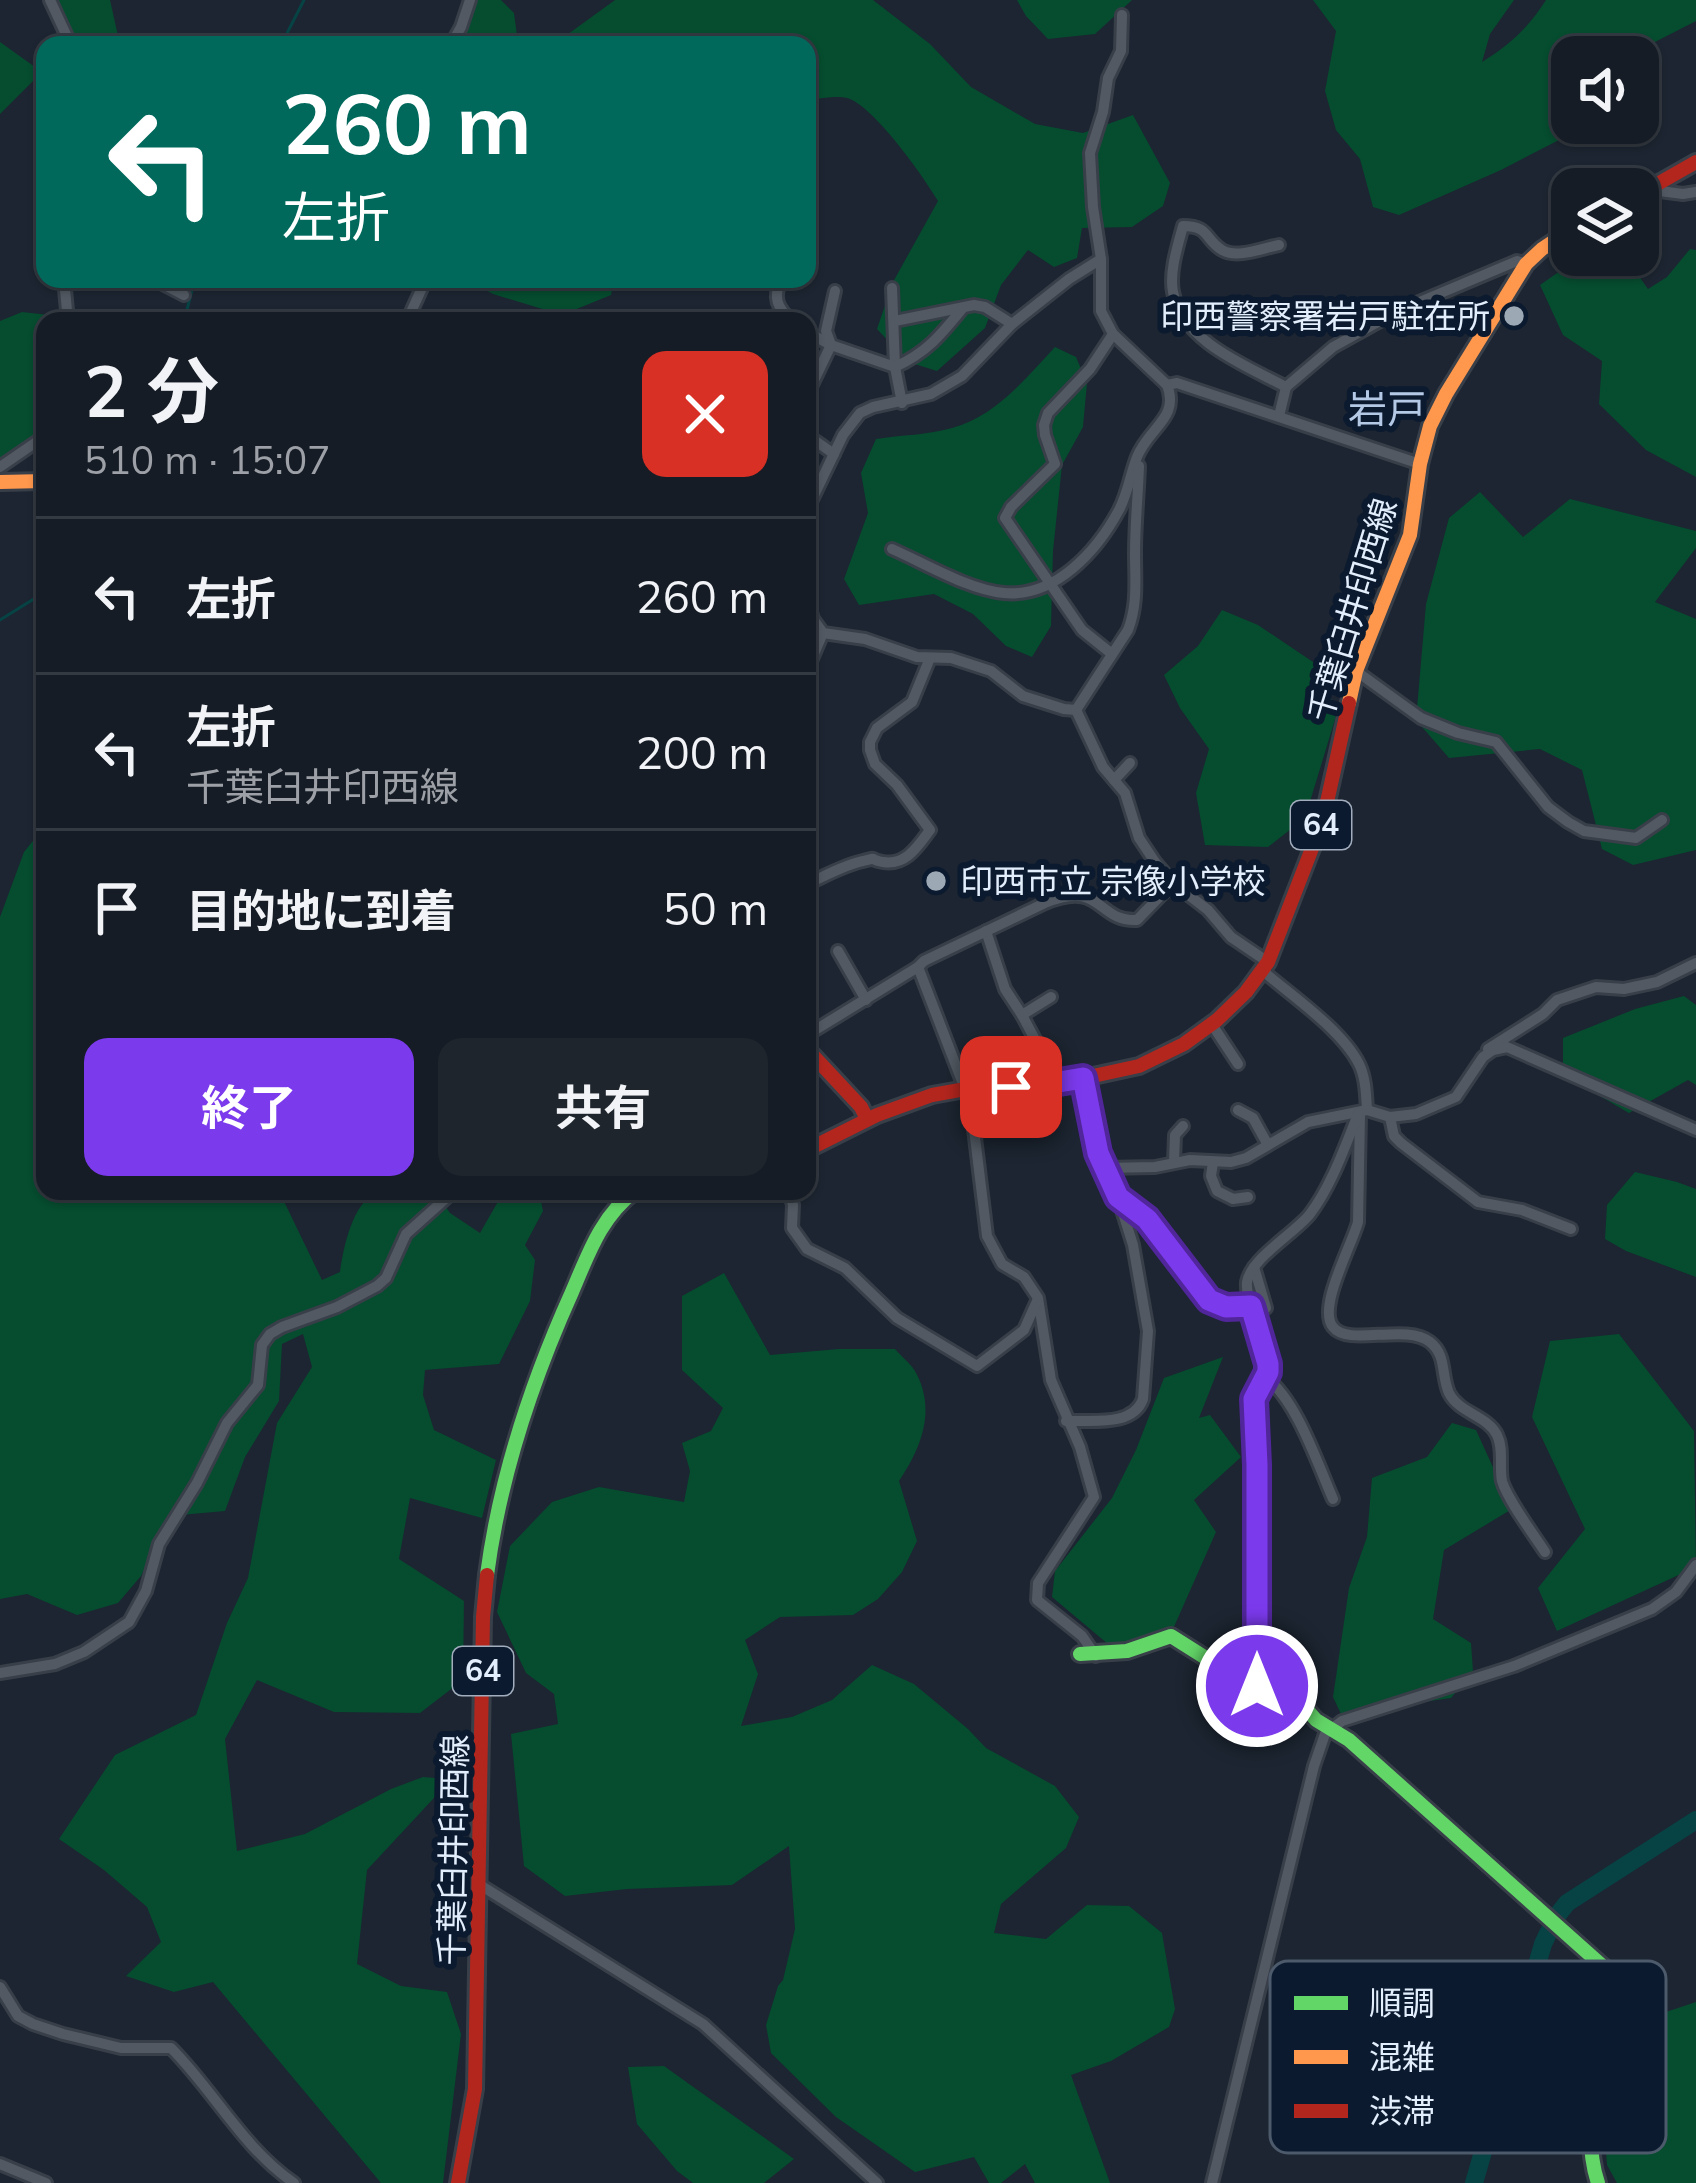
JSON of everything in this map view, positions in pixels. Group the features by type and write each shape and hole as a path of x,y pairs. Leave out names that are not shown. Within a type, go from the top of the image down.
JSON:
{"main road":[{"path":"1659,183 1696,161"},
{"name":"千葉臼井印西線","path":"816,1145 867,1119 922,1099 967,1088 1035,1086 1148,1063 1245,996 1266,966 1323,820 1356,671 1405,549 1430,426 1526,264 1551,243"},
{"path":"0,482 36,481"},
{"path":"816,1059 867,1119"},
{"name":"千葉臼井印西線","path":"458,2183 475,2089 485,1575 520,1423 548,1345 608,1216 622,1200"},
{"path":"1088,1655 1138,1650 1172,1636 1247,1684 1296,1697 1309,1715 1334,1728 1598,1961"},
{"path":"1593,2153 1592,2171 1598,2183"}],"street":[{"path":"50,0 67,36"},
{"path":"456,36 470,0"},
{"path":"892,549 1001,593 1049,586 1092,548 1118,511 1144,440 1170,409 1167,385 1113,334 1101,311 1101,259 1090,154 1108,78 1121,51 1122,15"},
{"path":"1659,193 1696,192"},
{"path":"1279,245 1236,254 1220,249 1198,226 1183,226 1173,291 1189,327 1220,351 1286,388"},
{"path":"816,491 850,422 860,413 931,394 962,376 1012,324 1101,259"},
{"path":"1280,416 1286,388 1333,347 1398,310 1517,261 1526,264"},
{"path":"170,288 184,295"},
{"path":"892,288 895,367 902,403"},
{"path":"816,376 831,345 826,331 835,291"},
{"path":"895,321 974,305 1012,324"},
{"path":"816,337 895,367 938,340 962,309"},
{"path":"1112,654 1082,630 1005,521 1005,514 1055,464 1043,425 1048,413 1090,369 1113,334"},
{"path":"1167,385 1177,383 1420,464"},
{"path":"816,441 834,454"},
{"path":"0,467 36,444"},
{"path":"1076,710 1133,617 1140,450"},
{"path":"816,624 823,633 865,640 917,657 951,658 992,671 1023,696 1076,710"},
{"path":"816,649 823,633"},
{"path":"816,880 853,863 898,861 914,853 930,830 875,764 870,742 886,718 912,702 930,658"},
{"path":"1356,671 1421,718 1496,742 1548,807 1584,831 1636,838 1662,820"},
{"path":"1076,710 1094,751 1130,802 1139,838 1173,883 1266,966 1358,1062 1364,1078 1358,1222 1332,1288 1332,1326 1344,1334 1418,1335 1435,1346 1450,1394 1496,1432 1502,1480 1545,1552"},
{"path":"1114,780 1130,763"},
{"path":"816,1030 924,961 1065,895 1088,897 1120,918 1137,920 1173,883"},
{"path":"986,931 1005,989 1058,1082"},
{"path":"838,950 866,1000"},
{"path":"1104,1168 1246,1158 1298,1126 1363,1111 1390,1118 1416,1114 1456,1097 1492,1045 1557,1000 1596,987 1624,989 1657,982 1696,963"},
{"path":"918,967 967,1088 987,1236 1002,1264 1024,1277 1038,1298 1051,1380 1080,1447 1094,1497 1037,1583 1036,1592 1042,1606 1082,1636 1088,1655"},
{"path":"1022,1016 1051,997"},
{"path":"1211,1023 1238,1064"},
{"path":"1483,1057 1507,1047 1696,1130"},
{"path":"1066,1421 1133,1416 1143,1399 1148,1331 1133,1245 1098,1153 1083,1078"},
{"path":"1238,1110 1253,1118 1268,1145"},
{"path":"1257,1686 1254,1399 1268,1364 1246,1285 1254,1267 1307,1217 1322,1196 1363,1111"},
{"path":"1390,1118 1390,1128 1401,1143 1478,1202 1522,1210 1571,1229"},
{"path":"1174,1162 1175,1135 1183,1126"},
{"path":"1213,1162 1211,1176 1217,1191 1233,1199 1248,1197"},
{"path":"1118,1197 1147,1219 1209,1300 1226,1307 1251,1306"},
{"path":"0,1673 55,1664 129,1622 146,1591 160,1544 227,1423 258,1385 262,1346 270,1334 377,1286 386,1278 406,1234 444,1200"},
{"path":"792,1200 792,1228 807,1249 845,1268 897,1318 977,1366 1024,1330 1038,1298"},
{"path":"1254,1267 1266,1308"},
{"path":"1265,1377 1274,1383 1302,1427 1333,1499"},
{"path":"1212,2183 1325,1734 1342,1721 1514,1666 1652,1609 1676,1592 1696,1565"},
{"path":"480,1885 703,2024 877,2183"},
{"path":"0,1987 18,2017 63,2034 121,2048 171,2048 249,2143 294,2183"},
{"path":"0,2164 46,2183"}],"green space":[{"path":"56,0 110,0 118,36 72,36"},
{"path":"469,0 501,0 514,13 517,36 455,36"},
{"path":"615,0 873,0 930,44 971,87 1035,124 1083,133 1133,115 1170,183 1163,206 1132,227 1082,228 1077,258 1054,267 1028,250 1001,285 985,328 937,371 908,362 877,329 893,282 938,201 897,143 858,103 847,98 816,99 816,36 565,36"},
{"path":"1017,0 1132,0 1095,34 1048,39"},
{"path":"1313,0 1514,0 1490,34 1482,62 1518,35 1546,0 1696,0 1696,21 1659,40 1659,36 1551,36 1551,144 1399,215 1373,207 1360,159 1336,130 1325,91 1336,31"},
{"path":"0,42 36,68 36,78 0,114"},
{"path":"1690,249 1696,250 1696,477 1646,450 1599,404 1602,361 1563,335 1540,285 1553,276 1639,276 1648,289 1667,277"},
{"path":"482,288 612,288 611,295 569,312 552,312"},
{"path":"22,312 36,314 36,433 0,465 0,321"},
{"path":"1055,347 1076,357 1087,383 1083,427 1062,465 1051,626 1032,657 1006,646 973,614 934,594 859,605 844,579 868,513 861,473 876,439 968,423 1009,395"},
{"path":"1480,492 1523,537 1570,499 1696,531 1696,548 1655,602 1696,619 1696,850 1633,865 1602,849 1582,770 1540,749 1449,758 1416,720 1426,604 1449,518"},
{"path":"1222,610 1258,625 1322,668 1336,716 1305,818 1268,847 1205,845 1196,793 1209,749 1164,675 1198,646"},
{"path":"36,837 36,1200 283,1200 322,1280 340,1272 346,1240 366,1200 441,1200 450,1213 480,1233 499,1200 541,1200 543,1211 525,1245 535,1260 530,1301 499,1364 425,1370 423,1395 434,1430 496,1460 482,1518 410,1498 399,1559 464,1601 463,1680 420,1713 334,1712 257,1680 225,1739 237,1851 305,1834 423,1777 446,1785 367,1870 357,1964 401,1986 447,1992 461,2034 443,2183 381,2183 213,1982 174,1992 126,1976 161,1942 147,1907 59,1839 115,1755 196,1715 227,1623 248,1578 277,1423 312,1367 303,1334 282,1344 279,1401 245,1457 225,1511 169,1516 141,1576 118,1603 77,1615 27,1594 0,1599 0,917 24,852"},
{"path":"1684,996 1696,1005 1696,1085 1688,1080 1629,1113 1581,1085 1563,1065 1563,1038 1635,1009"},
{"path":"1635,1172 1696,1189 1696,1277 1605,1239 1607,1205"},
{"path":"724,1273 770,1355 895,1349 915,1371 925,1400 920,1442 899,1481 917,1541 902,1572 878,1599 853,1615 780,1617 745,1640 758,1674 741,1726 792,1717 832,1700 872,1665 914,1684 986,1748 1055,1786 1079,1817 1066,1848 1001,1904 994,1933 1046,1939 1087,1905 1129,1906 1162,1933 1175,2009 1169,2027 1111,2061 1071,2075 1110,2183 1035,2183 1025,2164 1001,2183 989,2183 974,2157 915,2172 836,2117 771,2053 766,2025 795,1929 789,1846 732,1885 565,1896 524,1866 511,1734 558,1724 554,1694 526,1673 497,1612 510,1546 552,1502 599,1487 684,1502 690,1471 682,1443 711,1431 723,1408 682,1370 682,1296"},
{"path":"1619,1334 1694,1431 1696,1567 1557,1631 1538,1588 1585,1529 1532,1417 1550,1341"},
{"path":"1223,1357 1199,1418 1210,1415 1241,1457 1194,1500 1216,1532 1169,1638 1108,1644 1052,1597 1055,1571 1112,1498 1164,1378"},
{"path":"1452,1423 1476,1430 1512,1509 1444,1550 1433,1619 1471,1643 1473,1671 1451,1698 1341,1714 1333,1697 1349,1588 1367,1537 1372,1478 1427,1457"},
{"path":"1696,2002 1696,2183 1617,2183 1606,2153 1666,2153 1666,2012"},
{"path":"664,2066 794,2159 764,2183 693,2183 637,2124 628,2067"}],"waterway":[{"path":"286,36 304,0"},
{"path":"186,312 193,288"},
{"path":"0,620 36,598"},
{"path":"1538,1961 1567,1903 1696,1820"},
{"path":"1474,2183 1483,2153"}],"traffic: fast":[{"path":"487,1575 509,1466 543,1361 597,1237 624,1200"},
{"path":"1080,1654 1127,1651 1171,1636 1247,1684 1296,1697 1316,1720 1349,1740 1597,1961"},
{"path":"1592,2153 1598,2183"}],"traffic: slow":[{"path":"1349,703 1356,671 1410,535 1430,426 1526,264 1551,243"},
{"path":"0,482 36,481"}],"traffic: jam":[{"path":"1659,183 1696,162"},
{"path":"816,1146 877,1115 932,1095 1061,1083 1139,1066 1184,1044 1217,1020 1268,962 1323,820 1349,703"},
{"path":"816,1059 867,1119"},
{"path":"458,2183 475,2089 487,1575"}],"place":[{"name":"印西警察署岩戸駐在所","path":"1514,316"},
{"name":"印西市立 宗像小学校","path":"936,881"}],"district":[{"name":"岩戸","path":"1387,409"}],"route":[{"path":"1011,1087 1083,1078 1100,1161 1118,1197 1147,1219 1209,1300 1226,1307 1251,1306 1268,1364 1254,1399 1257,1686"}]}
